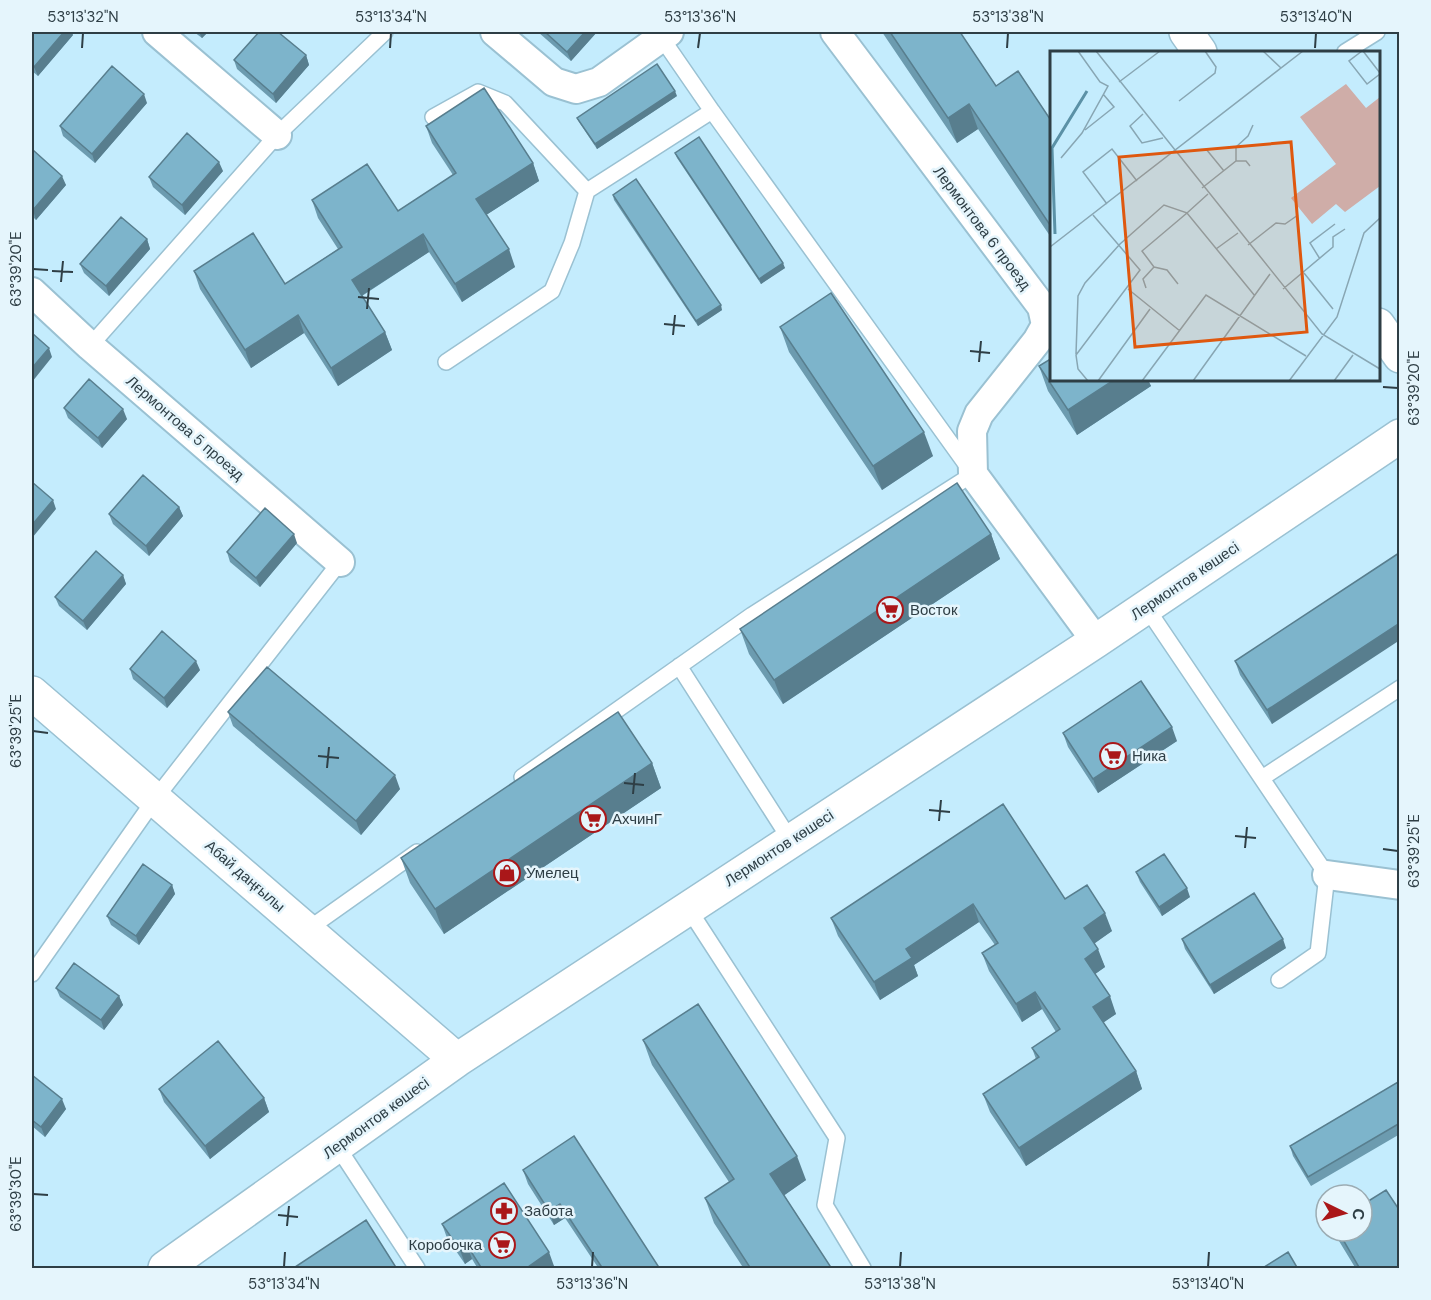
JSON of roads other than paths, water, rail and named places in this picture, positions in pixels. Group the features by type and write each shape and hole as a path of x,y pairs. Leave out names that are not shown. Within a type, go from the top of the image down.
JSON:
{"street":[{"path":"157,32 277,135"},
{"path":"495,32 554,82 576,89 599,82 665,34"},
{"name":"Лермонтова 6 проезд","path":"835,32 1041,307 1046,325 1037,341 979,414 972,431 973,474"},
{"path":"1186,32 1199,51"},
{"name":"Лермонтова 5 проезд","path":"32,292 90,346 340,562"},
{"path":"1380,328 1400,356"},
{"name":"Лермонтов көшесі","path":"165,1269 458,1060 1095,641 1400,436"},
{"path":"973,474 1095,641"},
{"name":"Абай даңғылы","path":"32,693 458,1060"},
{"path":"1328,875 1400,885"}],"lane":[{"path":"90,346 277,135 385,32"},
{"path":"1347,51 1377,32"},
{"path":"507,788 752,615 973,474 712,111 665,34"},
{"path":"433,117 478,92 505,103 587,191"},
{"path":"446,362 552,291 572,243 587,191 712,111"},
{"path":"32,974 155,799 340,562"},
{"path":"1146,607 1328,875 1318,953 1279,980"},
{"path":"680,666 791,841"},
{"path":"1262,778 1400,688"},
{"path":"307,930 431,842"},
{"path":"688,908 837,1138 825,1205 863,1269"},
{"path":"337,1146 417,1269"}],"place":[{"name":"Восток","path":"890,610"},
{"name":"Ника","path":"1113,756"},
{"name":"АхчинГ","path":"593,819"},
{"name":"Умелец","path":"507,873"},
{"name":"Забота","path":"504,1211"},
{"name":"Коробочка","path":"502,1245"}]}
